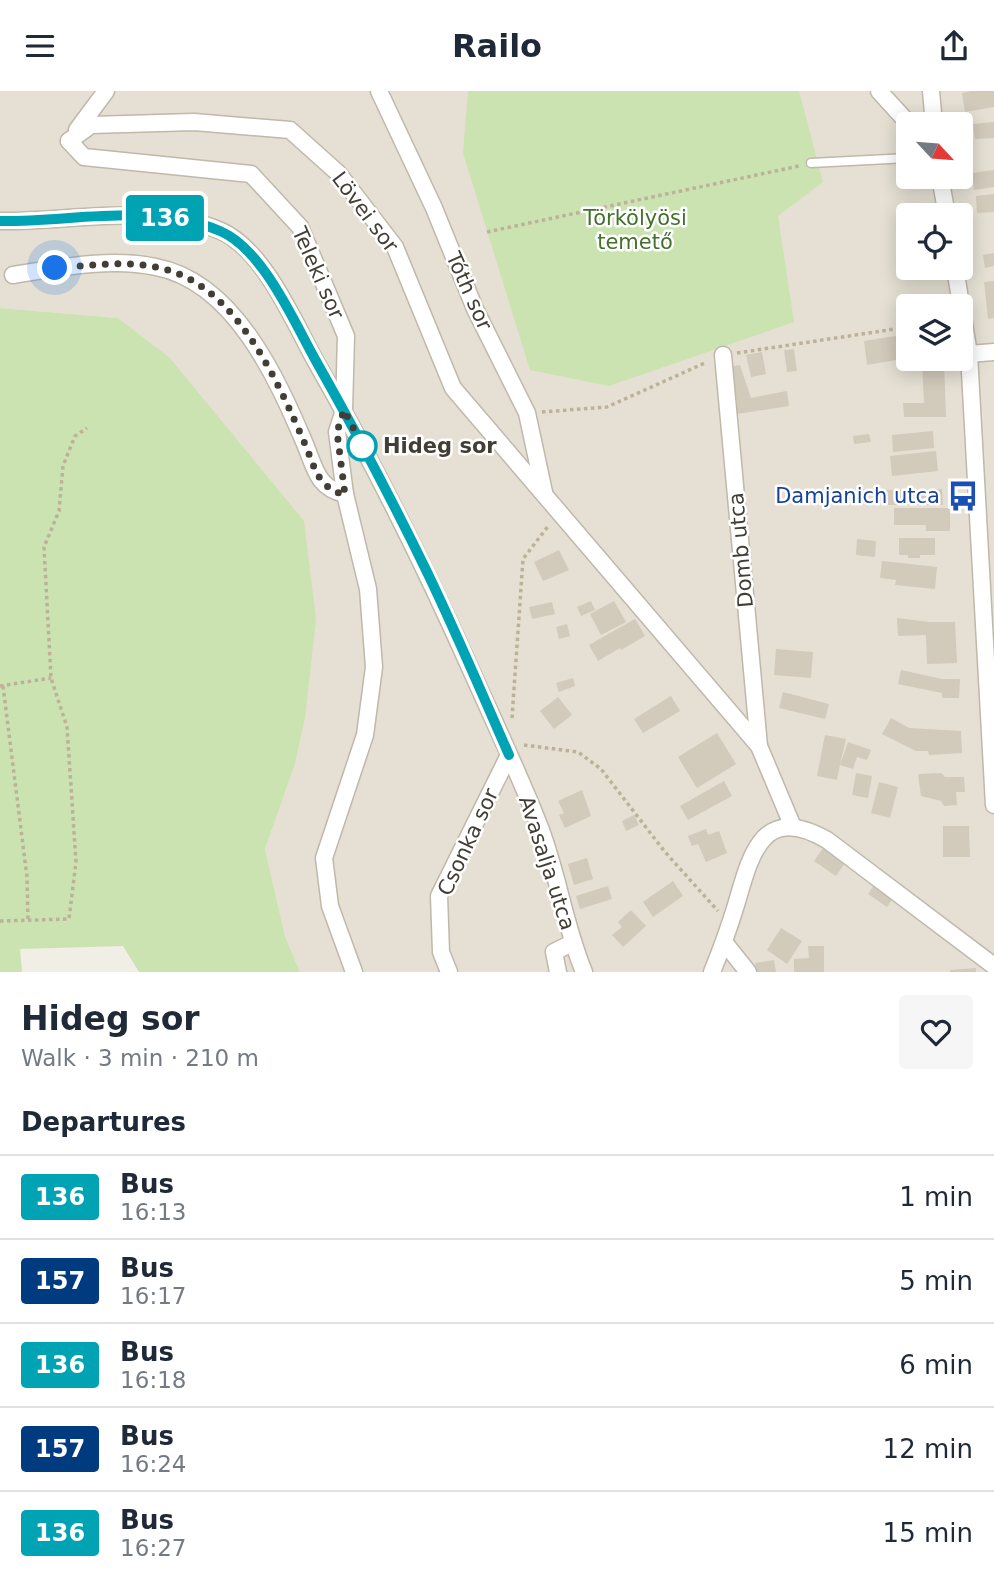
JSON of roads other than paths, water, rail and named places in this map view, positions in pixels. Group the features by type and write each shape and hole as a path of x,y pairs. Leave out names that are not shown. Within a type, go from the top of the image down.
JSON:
{"street":[{"path":"69,141 106,91"},
{"name":"Tóth sor","path":"379,91 434,208 475,309 527,413 544,495"},
{"path":"879,91 898,112"},
{"path":"931,91 933,112"},
{"name":"Lövei sor","path":"69,141 91,125 194,121 290,129 338,173 396,247 453,387 544,495"},
{"name":"Teleki sor","path":"69,141 84,157 251,174 300,227 346,336 344,410 337,432 345,495 368,589 374,667 365,735 324,858 330,906 354,972"},
{"path":"0,221 145,216 191,221 223,232 247,250 271,281 344,410 427,572 509,755"},
{"path":"13,275 55,268 126,263 159,267 189,279 216,297 244,327 288,406 321,482 332,491 345,495"},
{"path":"973,354 994,352"},
{"name":"Domb utca","path":"723,355 759,745 793,827"},
{"path":"970,371 994,805"},
{"name":"Domb utca","path":"544,495 759,745"},
{"name":"Avasalja utca","path":"509,755 540,828 572,943 584,972"},
{"name":"Csonka sor","path":"449,972 441,953 439,896 509,755"},
{"path":"712,972 730,925 751,855 761,840 775,830 793,827 809,829 827,840 994,966"},
{"path":"724,942 748,972"},
{"path":"558,972 554,952 572,943"}],"lane":[{"path":"811,163 896,159"}],"place":[{"name":"Hideg sor","path":"362,446"},
{"name":"Damjanich utca","path":"963,496"}],"park label":[{"name":"Törkölyösi temető","path":"635,230"}]}
